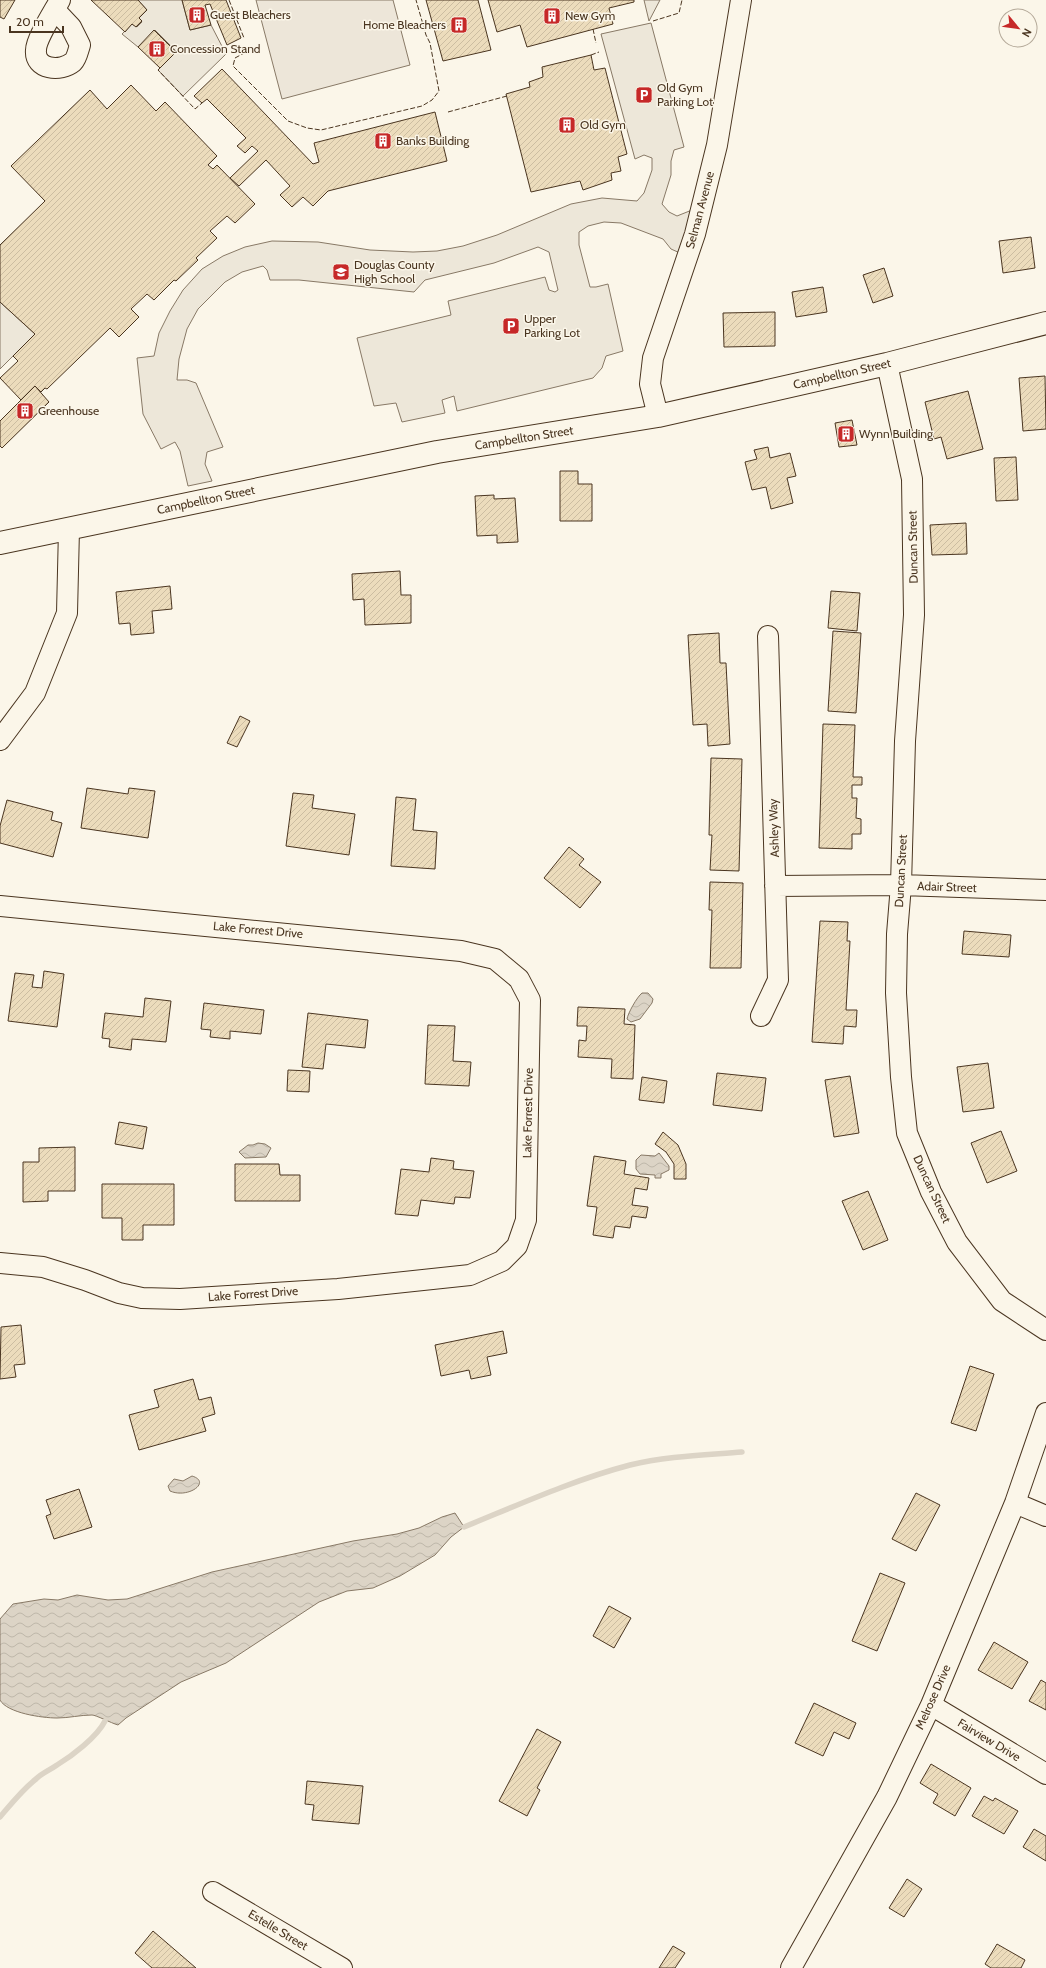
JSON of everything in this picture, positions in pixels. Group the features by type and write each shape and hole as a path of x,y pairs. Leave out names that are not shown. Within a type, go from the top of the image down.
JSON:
{"main road":[{"name":"Campbellton Street","path":"0,543 437,452 658,416 887,364 1046,323"}],"street":[{"name":"Selman Avenue","path":"658,416 650,384 653,358 695,234 717,145 741,0"},
{"name":"Duncan Street","path":"887,364 912,479 914,615 905,741 896,994 901,1077 907,1133 931,1192 957,1242 1002,1301 1046,1330"},
{"path":"0,740 35,693 67,613 69,529"},
{"name":"Ashley Way","path":"761,1016 778,980 768,636"},
{"name":"Adair Street","path":"775,886 901,885 1046,890"},
{"name":"Lake Forrest Drive","path":"0,906 461,950 495,959 519,979 530,1000 526,1220 517,1246 502,1261 470,1276 338,1289 180,1299 142,1298 119,1293 85,1280 43,1267 0,1263"},
{"name":"Melrose Drive","path":"791,1968 887,1797 931,1705 1015,1503 1039,1463 1046,1413"},
{"path":"1015,1503 1046,1516"},
{"name":"Fairview Drive","path":"931,1705 1046,1774"},
{"name":"Estelle Street","path":"213,1892 342,1968"}],"shaded area":[{"path":"138,0 182,0 190,30 211,25 226,54 183,96 158,70 176,51 155,30 138,47 122,34 132,24 137,27 142,22 139,18 147,10"},
{"path":"256,0 393,0 410,65 282,99"},
{"path":"644,0 660,0 649,21"},
{"path":"651,23 684,147 674,150 671,161 671,175 662,204 669,212 677,216 692,210 680,253 671,249 663,239 621,223 604,222 588,226 579,232 579,245 590,287 608,284 623,351 606,356 602,368 593,378 457,411 454,396 442,400 445,413 402,422 396,403 374,406 357,338 451,315 448,301 545,277 549,290 555,292 558,290 549,252 538,247 494,263 425,280 414,292 299,280 270,280 267,270 263,266 242,272 225,282 198,309 187,329 179,359 177,380 187,380 196,383 223,447 207,452 205,464 212,481 188,486 180,451 175,442 161,449 143,414 137,358 154,356 159,333 170,311 183,290 202,269 223,256 245,247 272,241 318,242 370,250 413,252 437,251 463,246 497,235 571,204 602,198 637,201 644,193 652,170 652,158 644,155 635,159 601,34"},
{"path":"0,302 35,334 0,369"}],"water":[{"path":"642,993 648,993 653,999 652,1003 640,1019 631,1022 627,1019 628,1016 635,1001"},
{"path":"258,1143 265,1144 271,1148 266,1157 245,1158 239,1152 248,1145"},
{"path":"659,1153 669,1166 669,1170 661,1174 661,1178 655,1178 655,1175 640,1174 636,1169 636,1160 641,1155 655,1156"},
{"path":"192,1476 200,1482 195,1489 184,1493 170,1491 168,1486 174,1479 183,1481"},
{"path":"455,1513 464,1527 451,1537 435,1555 400,1576 373,1588 347,1591 319,1602 226,1663 181,1682 126,1718 118,1725 92,1715 57,1718 34,1716 10,1708 4,1705 0,1700 0,1619 13,1604 44,1599 58,1600 77,1595 108,1600 127,1599 212,1572 353,1541 397,1534 419,1528 442,1517"}],"building":[{"path":"0,0 15,0 4,19 0,17"},
{"path":"91,0 138,0 147,10 139,18 142,21 136,27 132,24 125,32"},
{"name":"Guest Bleachers","path":"182,0 226,0 241,38 227,45 210,4 205,5 211,25 190,30"},
{"name":"Home Bleachers","path":"426,0 478,0 491,50 443,61"},
{"name":"New Gym","path":"488,0 634,0 634,2 609,8 613,24 527,47 520,25 497,32"},
{"name":"Concession Stand","path":"154,30 176,52 160,68 138,47"},
{"name":"Old Gym","path":"591,55 594,70 605,68 627,154 618,157 621,171 611,173 612,180 583,190 580,181 531,192 506,94 530,87 529,82 543,77 542,67"},
{"name":"Banks Building","path":"222,69 313,164 319,162 314,143 435,112 447,161 328,191 313,206 303,197 292,207 280,195 290,186 266,160 239,186 230,178 258,151 252,146 245,153 237,146 246,138 207,99 202,103 194,96"},
{"path":"131,85 156,111 165,102 217,156 208,165 213,169 217,165 255,204 235,223 227,216 210,231 217,238 196,258 198,260 176,281 174,280 154,300 147,294 131,309 139,317 119,337 110,328 47,389 45,388 41,392 35,386 21,400 0,378 18,361 13,356 35,334 0,302 0,245 45,201 11,166 90,90 107,109"},
{"path":"1031,237 1035,268 1003,273 999,241"},
{"path":"884,268 893,296 873,303 863,275"},
{"path":"823,287 827,312 796,317 792,292"},
{"path":"775,312 775,346 724,347 723,313"},
{"path":"1045,376 1046,429 1023,431 1019,378"},
{"name":"Greenhouse","path":"35,386 49,402 2,448 0,446 0,421"},
{"path":"968,391 983,449 947,459 941,437 934,439 925,402"},
{"name":"Wynn Building","path":"852,420 857,445 839,447 835,423"},
{"path":"768,447 770,458 790,453 796,476 787,478 793,503 771,509 766,487 752,490 745,462 757,459 754,450"},
{"path":"1016,457 1018,500 996,501 994,458"},
{"path":"560,471 578,471 578,484 592,484 592,521 560,521"},
{"path":"494,495 494,499 515,498 518,542 497,543 497,535 477,536 475,496"},
{"path":"966,523 967,554 932,555 930,525"},
{"path":"400,571 401,595 411,595 411,623 365,625 364,599 353,600 352,574"},
{"path":"170,586 172,609 152,611 154,633 131,635 130,623 119,624 116,592"},
{"path":"831,591 860,593 857,631 828,628"},
{"path":"833,631 861,633 856,713 828,711"},
{"path":"719,633 720,663 726,663 730,744 708,746 707,724 693,725 688,635"},
{"path":"240,716 250,721 237,747 227,743"},
{"path":"823,724 855,725 853,777 862,777 862,785 852,785 852,798 857,798 856,818 861,819 861,834 852,834 852,849 819,848"},
{"path":"711,758 742,759 739,871 710,870 712,835 709,835"},
{"path":"87,788 128,794 129,788 155,791 148,838 81,828"},
{"path":"293,793 314,795 312,808 355,814 349,855 286,846"},
{"path":"396,797 416,799 413,830 437,832 435,869 391,866"},
{"path":"7,800 53,812 51,820 62,823 53,857 0,843 0,826"},
{"path":"569,847 584,859 579,865 601,882 580,908 544,878"},
{"path":"710,882 743,883 741,968 710,968 712,910 709,910"},
{"path":"820,921 848,922 847,941 850,941 846,1010 857,1010 856,1027 844,1026 843,1044 812,1042"},
{"path":"964,931 1011,935 1009,957 962,954"},
{"path":"44,971 64,974 57,1027 8,1021 15,973 34,975 32,987 42,988"},
{"path":"145,998 171,1001 166,1042 132,1039 131,1050 109,1047 110,1039 102,1038 105,1013 143,1017"},
{"path":"204,1003 264,1010 261,1034 230,1031 230,1039 210,1037 211,1030 201,1029"},
{"path":"578,1007 625,1009 624,1024 635,1025 633,1079 611,1078 612,1059 578,1057 579,1040 586,1041 587,1026 577,1026"},
{"path":"308,1013 368,1020 365,1048 326,1044 323,1069 302,1067"},
{"path":"428,1025 455,1026 453,1061 471,1062 469,1086 425,1084"},
{"path":"988,1063 994,1108 963,1112 957,1067"},
{"path":"288,1070 310,1071 309,1092 287,1091"},
{"path":"717,1073 766,1078 762,1111 713,1105"},
{"path":"850,1076 859,1133 834,1137 825,1080"},
{"path":"642,1077 667,1081 664,1103 639,1100"},
{"path":"119,1122 147,1127 143,1149 115,1144"},
{"path":"1001,1131 1017,1171 987,1183 971,1143"},
{"path":"663,1132 678,1145 686,1164 686,1179 674,1179 674,1164 666,1152 655,1144"},
{"path":"75,1147 75,1191 48,1191 48,1201 23,1202 23,1162 39,1162 39,1148"},
{"path":"594,1156 626,1161 624,1174 649,1178 647,1190 635,1188 632,1205 648,1207 646,1218 632,1216 630,1228 615,1226 613,1238 593,1235 597,1207 587,1206"},
{"path":"431,1158 454,1161 453,1169 474,1171 470,1198 455,1197 454,1204 421,1200 418,1216 395,1214 401,1169 429,1172"},
{"path":"235,1164 279,1164 280,1175 300,1175 300,1201 235,1201"},
{"path":"102,1184 174,1184 174,1225 143,1225 143,1240 122,1240 122,1218 102,1218"},
{"path":"868,1191 888,1240 863,1250 842,1201"},
{"path":"21,1325 25,1364 14,1365 16,1377 0,1379 1,1327"},
{"path":"503,1331 507,1353 487,1357 491,1375 471,1379 469,1370 441,1376 435,1345"},
{"path":"970,1366 994,1374 976,1431 951,1423"},
{"path":"193,1379 199,1400 211,1397 215,1414 202,1418 206,1431 139,1450 129,1415 159,1407 154,1390"},
{"path":"79,1489 92,1527 54,1539 46,1516 51,1514 46,1500"},
{"path":"916,1493 940,1505 916,1551 892,1539"},
{"path":"880,1573 905,1583 877,1651 852,1641"},
{"path":"609,1606 631,1618 614,1648 593,1636"},
{"path":"994,1642 1028,1662 1012,1689 978,1670"},
{"path":"1041,1680 1046,1683 1046,1710 1029,1701"},
{"path":"814,1703 856,1723 849,1739 834,1732 823,1756 795,1743"},
{"path":"537,1729 561,1742 537,1788 540,1790 527,1816 499,1801"},
{"path":"931,1764 971,1788 955,1816 933,1803 938,1794 920,1783"},
{"path":"307,1781 363,1786 359,1824 312,1820 314,1805 305,1804"},
{"path":"984,1796 993,1801 995,1798 1018,1811 1004,1834 972,1816"},
{"path":"1034,1829 1046,1836 1046,1861 1023,1847"},
{"path":"907,1879 922,1889 904,1917 889,1908"},
{"path":"153,1931 196,1968 152,1968 135,1953"},
{"path":"997,1944 1025,1960 1021,1968 991,1968 985,1964"},
{"path":"673,1946 685,1953 675,1968 659,1968"}],"waterway":[{"path":"464,1527 567,1485 630,1465 672,1458 742,1452"},
{"path":"0,1817 31,1783 84,1746 105,1721"}],"fence":[{"path":"229,0 244,38"},
{"path":"247,47 248,51 235,58 233,66 288,121 307,128 321,130 422,106 432,100 439,91 430,43 426,35 416,0"},
{"path":"653,21 679,13 682,0"},
{"path":"593,29 596,43"},
{"path":"591,55 599,52"},
{"path":"160,68 158,70 195,109 202,103"},
{"path":"448,112 507,96"}],"place":[{"name":"Guest Bleachers","path":"197,15"},
{"name":"New Gym","path":"552,16"},
{"name":"Home Bleachers","path":"459,25"},
{"name":"Concession Stand","path":"157,49"},
{"name":"Old Gym Parking Lot","path":"644,95"},
{"name":"Old Gym","path":"567,125"},
{"name":"Banks Building","path":"383,141"},
{"name":"Douglas County High School","path":"341,272"},
{"name":"Upper Parking Lot","path":"511,326"},
{"name":"Greenhouse","path":"25,411"},
{"name":"Wynn Building","path":"846,434"}]}
